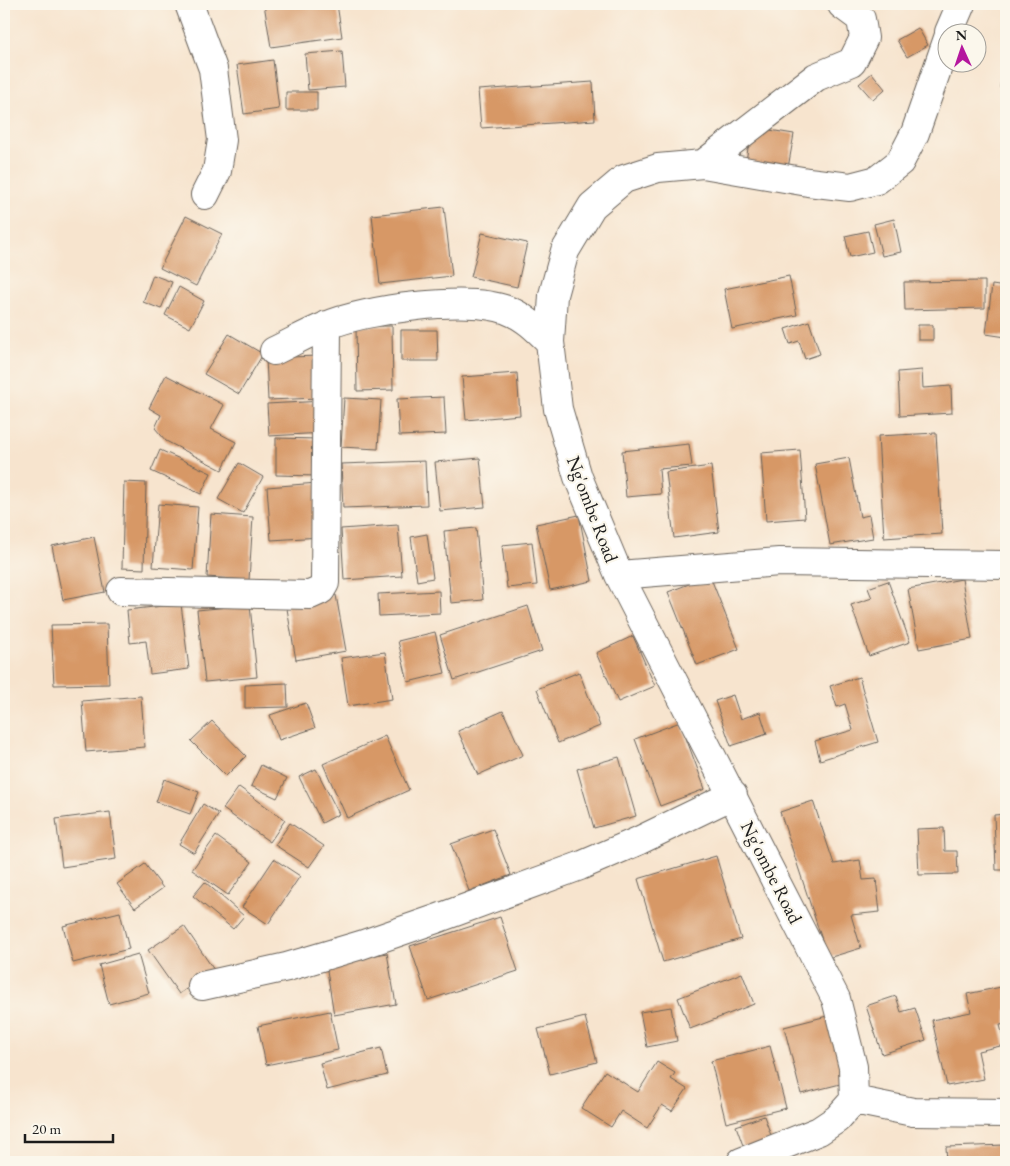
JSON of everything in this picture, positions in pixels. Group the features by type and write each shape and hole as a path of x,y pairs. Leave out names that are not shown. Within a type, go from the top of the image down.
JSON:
{"street":[{"path":"189,4 213,69 222,140 217,172 205,195"},
{"path":"954,22 961,4"},
{"path":"704,164 816,77 852,62 864,38 860,19 842,5"},
{"name":"Ng'ombe Road","path":"854,1100 853,1067 836,999 619,575 578,477 558,409 550,342 554,295 565,251 592,206 624,179 658,168 704,164 808,182 850,186 877,180 900,162 915,133 938,67"},
{"path":"274,351 327,325 390,310 449,303 482,304 507,310 527,320 550,342"},
{"path":"121,591 310,595 321,590 326,583 327,325"},
{"path":"619,575 779,562 1006,564"},
{"path":"202,986 287,967 436,919 580,866 733,796"},
{"path":"741,1162 819,1131 837,1119 854,1100 913,1112 1006,1113"}],"building":[{"path":"264,4 337,4 342,37 271,47"},
{"path":"918,28 928,45 907,57 897,40"},
{"path":"342,51 345,87 308,90 305,54"},
{"path":"273,60 279,109 244,114 237,65"},
{"path":"1002,64 1006,64 1006,88 1000,88"},
{"path":"872,73 885,89 873,100 859,84"},
{"path":"593,82 595,120 481,128 478,90"},
{"path":"286,92 317,92 317,110 286,110"},
{"path":"751,127 794,134 788,168 746,162"},
{"path":"444,207 452,276 380,284 372,215"},
{"path":"186,216 222,234 196,286 160,268"},
{"path":"894,219 901,252 882,256 874,224"},
{"path":"868,231 873,252 850,257 845,236"},
{"path":"482,233 527,243 517,287 471,277"},
{"path":"153,275 172,282 161,309 143,302"},
{"path":"789,276 797,315 732,329 724,289"},
{"path":"985,281 985,308 905,310 904,282"},
{"path":"992,285 1006,287 1006,337 986,334"},
{"path":"179,287 204,301 190,328 165,315"},
{"path":"809,321 820,354 805,359 799,341 790,344 785,329"},
{"path":"918,325 933,325 933,340 918,340"},
{"path":"356,326 392,326 393,390 357,391"},
{"path":"401,330 437,330 438,361 401,361"},
{"path":"229,334 263,354 239,394 204,374"},
{"path":"317,356 319,398 268,400 266,358"},
{"path":"922,370 923,388 951,386 952,413 900,416 898,372"},
{"path":"517,373 520,415 466,420 462,377"},
{"path":"166,375 224,405 211,429 236,442 222,470 166,441 155,428 161,415 149,408"},
{"path":"444,397 446,434 399,436 397,399"},
{"path":"344,398 381,400 378,449 341,447"},
{"path":"323,401 324,433 269,436 267,404"},
{"path":"936,433 942,534 884,538 878,436"},
{"path":"276,438 318,439 317,476 276,475"},
{"path":"689,444 692,466 659,469 661,494 626,497 622,451"},
{"path":"160,450 211,473 201,494 151,471"},
{"path":"800,450 805,518 766,521 761,453"},
{"path":"480,458 485,507 440,511 435,462"},
{"path":"849,458 860,517 869,515 873,538 830,545 815,464"},
{"path":"425,461 427,505 343,508 341,464"},
{"path":"239,463 263,477 243,513 218,499"},
{"path":"711,466 719,532 674,538 666,472"},
{"path":"124,482 146,483 144,569 122,568"},
{"path":"317,483 321,537 271,540 267,487"},
{"path":"158,504 198,507 193,570 153,567"},
{"path":"211,514 253,517 249,580 207,577"},
{"path":"579,515 592,581 550,590 536,524"},
{"path":"398,525 402,576 344,580 341,529"},
{"path":"476,528 483,600 451,603 444,531"},
{"path":"427,534 433,578 417,581 411,537"},
{"path":"94,537 105,592 63,600 52,546"},
{"path":"532,542 537,585 507,588 502,545"},
{"path":"710,576 739,649 697,665 668,592"},
{"path":"962,579 972,639 919,649 908,589"},
{"path":"888,581 910,642 869,656 851,605 872,598 868,588"},
{"path":"439,591 440,613 379,616 378,594"},
{"path":"336,595 346,651 296,660 286,603"},
{"path":"181,604 189,669 150,674 146,641 130,643 127,610"},
{"path":"250,605 257,677 205,682 197,610"},
{"path":"528,606 542,651 454,680 440,635"},
{"path":"107,624 109,684 54,685 51,625"},
{"path":"435,632 445,673 408,682 398,641"},
{"path":"633,636 655,686 618,702 596,653"},
{"path":"385,652 392,699 348,706 341,658"},
{"path":"579,672 600,726 558,743 537,689"},
{"path":"859,677 878,742 820,760 815,741 853,730 845,704 837,707 830,686"},
{"path":"287,683 288,707 245,708 245,685"},
{"path":"733,695 741,719 760,712 767,734 731,746 715,701"},
{"path":"141,696 145,747 86,752 82,701"},
{"path":"306,703 315,728 279,740 270,715"},
{"path":"503,711 523,755 478,775 458,731"},
{"path":"212,721 246,756 226,776 191,741"},
{"path":"680,722 705,789 660,806 635,739"},
{"path":"385,736 409,790 347,818 323,764"},
{"path":"619,757 636,816 594,828 577,769"},
{"path":"261,765 287,778 277,798 251,786"},
{"path":"316,769 339,814 322,823 299,777"},
{"path":"164,779 199,792 190,814 156,802"},
{"path":"239,787 285,820 270,842 223,809"},
{"path":"813,801 834,864 860,860 863,880 876,879 880,912 851,915 861,948 828,958 780,812"},
{"path":"203,804 219,814 194,853 179,844"},
{"path":"110,812 116,859 62,867 56,819"},
{"path":"1006,814 1006,870 996,870 994,815"},
{"path":"290,823 324,846 309,867 275,845"},
{"path":"944,828 945,851 957,851 958,874 919,875 917,829"},
{"path":"493,829 511,875 469,891 451,844"},
{"path":"216,836 252,862 228,895 192,870"},
{"path":"716,856 741,939 663,962 638,879"},
{"path":"274,859 300,876 268,924 242,907"},
{"path":"145,864 163,888 135,908 117,884"},
{"path":"205,882 244,916 233,929 193,896"},
{"path":"120,912 129,949 73,963 63,926"},
{"path":"500,917 518,971 428,1000 410,946"},
{"path":"184,926 214,970 179,994 148,950"},
{"path":"387,953 396,1004 334,1015 326,964"},
{"path":"138,954 149,993 109,1004 99,965"},
{"path":"742,973 754,1004 690,1029 678,998"},
{"path":"1006,986 1006,1024 1000,1025 1005,1045 978,1051 984,1079 947,1086 932,1020 971,1012 967,994"},
{"path":"896,996 901,1012 915,1008 926,1040 882,1054 866,1006"},
{"path":"671,1007 677,1041 647,1047 640,1012"},
{"path":"330,1011 338,1050 266,1065 258,1026"},
{"path":"831,1015 848,1082 801,1094 784,1027"},
{"path":"585,1017 597,1062 550,1074 538,1029"},
{"path":"770,1046 786,1108 726,1123 711,1061"},
{"path":"381,1048 387,1075 327,1090 320,1063"},
{"path":"657,1062 675,1073 671,1079 687,1089 672,1111 662,1105 647,1128 621,1111 611,1127 581,1108 605,1071 638,1092"},
{"path":"764,1116 773,1141 745,1151 736,1126"},
{"path":"1006,1145 1006,1162 947,1162 946,1147"}]}
